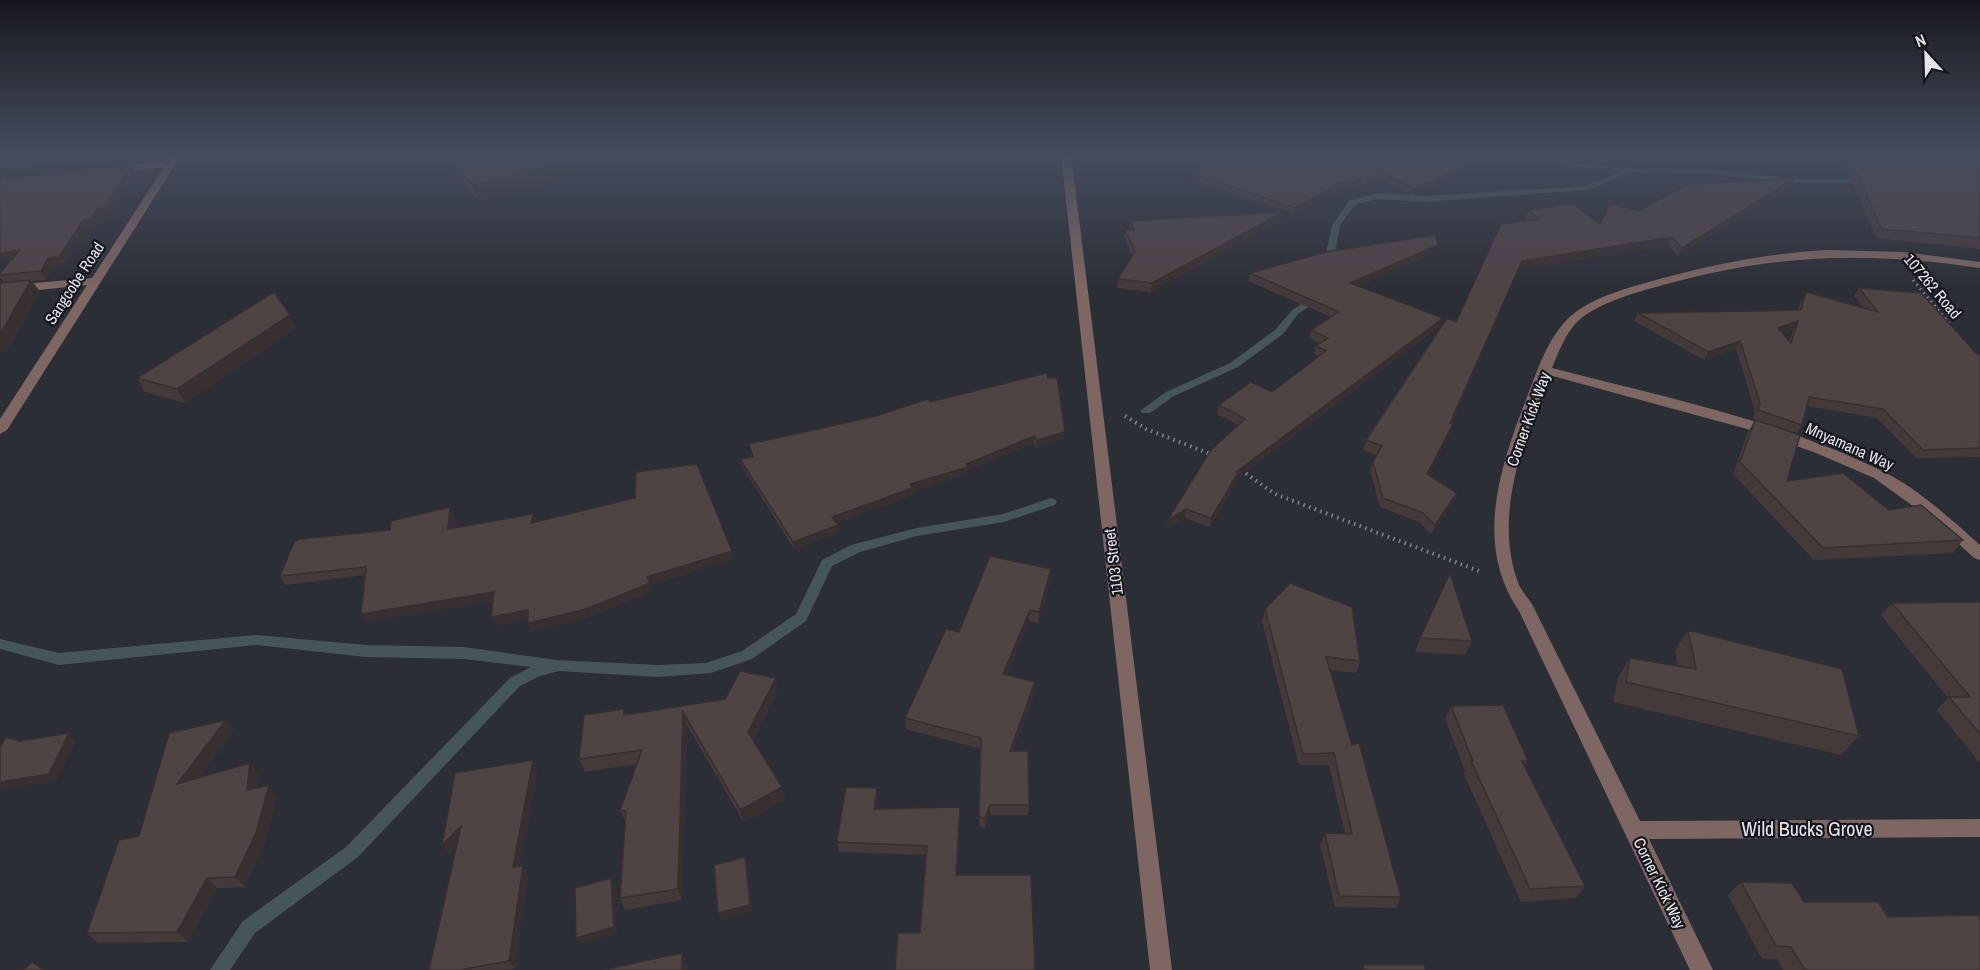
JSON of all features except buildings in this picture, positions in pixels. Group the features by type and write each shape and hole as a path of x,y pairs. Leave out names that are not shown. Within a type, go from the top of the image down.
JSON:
{"street":[{"name":"Sangcobe Road","path":"0,430 148,199"},
{"name":"1103 Street","path":"1071,199 1161,970"},
{"name":"Corner Kick Way","path":"1702,970 1526,608 1510,584 1501,507 1512,454 1546,370 1568,325 1591,308 1629,292 1701,270 1775,257 1831,253 1891,255 1980,265"},
{"path":"0,290 95,280"},
{"name":"Mnyamana Way","path":"1546,370 1763,429 1821,450 1879,475 1939,517 1980,554"},
{"name":"Wild Bucks Grove","path":"1634,830 1980,828"}],"path":[{"name":"107262 Road","path":"1891,255 1950,325"},
{"path":"1094,390 1141,429 1200,448 1214,456"},
{"path":"1235,466 1275,494 1510,584"}],"waterway":[{"path":"1328,267 1336,225 1353,202 1365,199"},
{"path":"1146,411 1170,394 1234,365 1279,332 1295,312 1318,297"},
{"path":"219,970 249,927 352,852 515,682 536,671 559,665 658,671 706,669 747,655 801,617 827,563 856,548 917,532 1004,518 1051,502"},
{"path":"0,644 59,659 257,640 366,651 464,653 552,664"}]}
